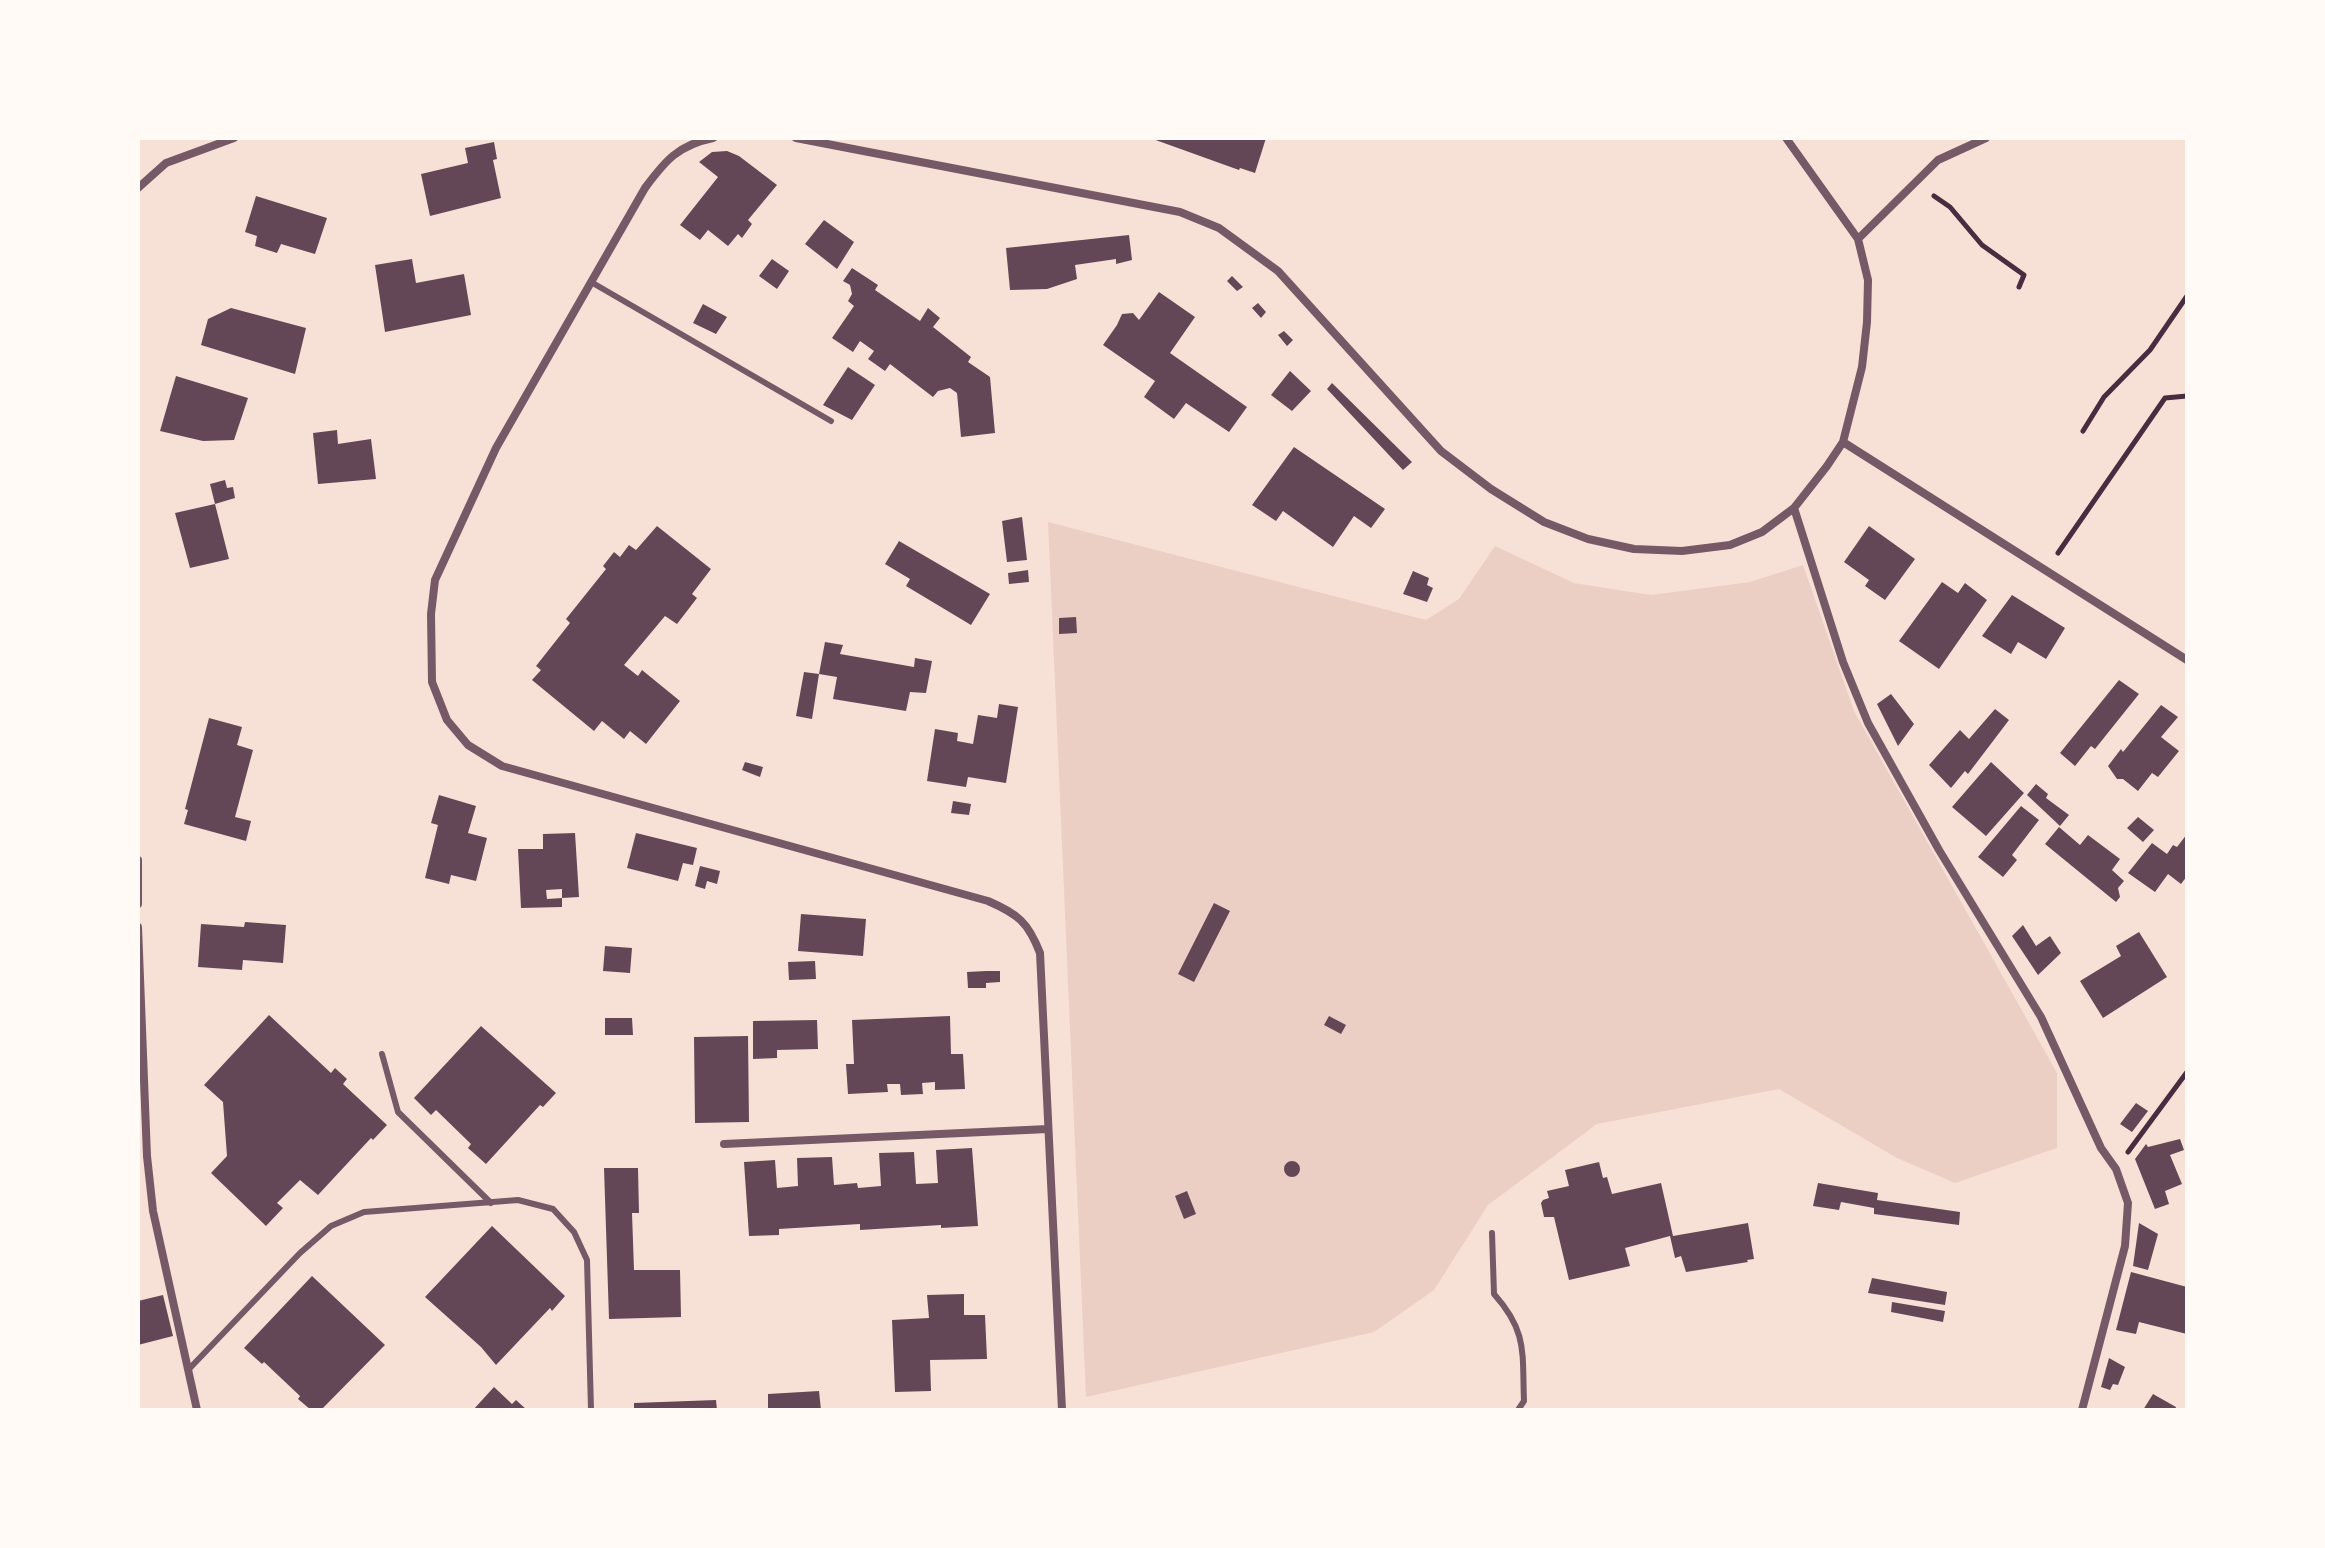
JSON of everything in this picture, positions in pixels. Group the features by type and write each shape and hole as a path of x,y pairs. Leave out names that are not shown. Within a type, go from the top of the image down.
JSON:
{"street":[{"path":"138,188 166,163 234,138"},
{"path":"713,138 699,141 666,159 645,188 496,448 435,580 430,625 432,682 447,720 468,745 502,766 988,901 1014,913 1032,932 1040,953 1062,1410"},
{"path":"796,138 1180,212 1219,228 1278,271 1441,451 1491,489 1544,522 1588,539 1634,549 1682,551 1730,545 1762,532 1794,508 1843,442 1862,367 1868,280 1858,239 1786,138"},
{"path":"1858,239 1938,160 1986,138"},
{"path":"1843,442 2187,660"},
{"path":"1794,508 1843,662 1868,723 1939,850 2041,1017 2101,1148 2116,1169 2128,1203 2125,1246 2082,1410"},
{"path":"138,860 138,904"},
{"path":"138,927 147,1156 153,1211 197,1410"},
{"path":"724,1144 1048,1129"}],"lane":[{"path":"591,282 831,421"},
{"path":"382,1054 398,1112 491,1203"},
{"path":"189,1369 300,1253 331,1226 364,1212 518,1200 553,1209 574,1232 587,1260 591,1410"},
{"path":"1492,1233 1494,1294 1508,1310 1522,1337 1524,1401 1518,1410"}],"path":[{"path":"1929,193 1950,207 1982,245 2024,275 2019,287"},
{"path":"2083,431 2104,397 2150,350 2187,296"},
{"path":"2046,570 2165,398 2187,396"},
{"path":"2116,1169 2187,1072"}],"shaded area":[{"path":"1048,522 1426,620 1459,599 1495,546 1574,583 1651,595 1750,582 1803,565 1854,711 2057,1073 2057,1148 1955,1183 1897,1158 1779,1089 1597,1124 1488,1205 1434,1290 1374,1332 1086,1397"}],"building":[{"path":"1150,138 1266,138 1255,173"},
{"path":"494,142 497,159 493,160 501,198 430,216 421,174 468,163 465,148"},
{"path":"727,151 739,156 777,185 748,220 752,224 742,238 738,234 728,246 708,230 700,240 680,225 718,177 699,162 712,152"},
{"path":"256,196 327,218 315,254 281,244 277,253 255,246 257,236 245,232"},
{"path":"824,220 854,242 837,269 805,244"},
{"path":"1129,235 1132,260 1116,264 1116,259 1075,265 1077,279 1047,289 1010,290 1006,248"},
{"path":"412,259 416,283 464,274 471,315 385,332 375,265"},
{"path":"772,259 789,271 777,289 759,276"},
{"path":"852,268 878,285 875,290 920,321 928,308 940,318 933,327 971,357 968,362 990,377 995,433 961,437 957,393 950,388 938,391 933,397 890,364 885,371 868,359 874,351 860,341 853,352 832,338 854,306 848,301 852,294 850,285 843,281"},
{"path":"1232,276 1243,287 1237,291 1227,281"},
{"path":"1159,292 1195,317 1170,353 1247,407 1229,432 1186,403 1174,419 1144,397 1155,381 1103,345 1122,314 1133,313 1139,320"},
{"path":"1258,303 1266,312 1261,318 1252,308"},
{"path":"703,304 727,317 716,334 693,323"},
{"path":"231,308 306,328 295,374 201,345 208,319"},
{"path":"1284,331 1293,340 1287,346 1278,335"},
{"path":"848,367 875,385 852,420 823,405"},
{"path":"1290,371 1311,391 1292,411 1271,395"},
{"path":"176,376 248,398 234,440 203,441 160,431"},
{"path":"1332,383 1412,462 1403,470 1327,389"},
{"path":"337,430 338,444 371,439 376,479 318,484 313,433"},
{"path":"1294,447 1385,509 1371,528 1354,516 1333,547 1283,511 1276,521 1252,505"},
{"path":"225,480 227,488 233,487 235,498 215,504 210,484"},
{"path":"215,504 229,559 190,568 175,513"},
{"path":"1022,517 1027,560 1007,562 1002,521"},
{"path":"657,526 711,569 692,594 697,598 677,624 665,616 624,665 638,676 642,670 680,701 646,744 630,731 624,739 602,721 594,731 532,680 541,670 536,666 570,623 566,619 606,569 603,566 614,552 620,557 629,545 636,550"},
{"path":"1869,526 1915,559 1885,600 1865,586 1869,580 1844,562"},
{"path":"899,541 990,594 971,625 906,586 910,579 885,564"},
{"path":"1028,570 1029,582 1009,584 1008,573"},
{"path":"1413,571 1429,578 1427,585 1433,588 1427,602 1403,594"},
{"path":"1942,582 1958,593 1965,583 1987,600 1939,669 1899,641"},
{"path":"2012,595 2065,628 2046,659 2018,642 2011,654 1982,636"},
{"path":"1076,617 1077,633 1059,634 1059,618"},
{"path":"825,642 843,645 840,654 914,667 915,658 932,661 926,693 910,692 906,711 833,699 837,677 819,674"},
{"path":"804,672 819,674 812,719 796,716"},
{"path":"2119,680 2139,694 2095,749 2091,746 2075,766 2060,753"},
{"path":"1891,694 1914,724 1898,746 1877,704"},
{"path":"999,704 1018,707 1006,783 968,777 966,787 927,781 935,729 958,733 957,741 973,744 978,715 997,718"},
{"path":"2161,705 2178,717 2161,737 2179,751 2158,777 2152,773 2138,791 2123,779 2117,779 2108,766"},
{"path":"1995,709 2009,720 1968,774 1965,771 1951,788 1929,765 1960,730 1969,739"},
{"path":"209,718 242,727 237,745 253,750 235,817 251,821 246,841 184,824 188,810 185,809"},
{"path":"745,762 763,767 760,777 742,770"},
{"path":"1991,762 2024,793 1986,836 1952,807"},
{"path":"2036,784 2048,794 2046,798 2069,815 2060,826 2027,795"},
{"path":"439,795 476,806 468,833 487,838 476,881 451,875 449,884 425,878 438,825 431,823"},
{"path":"953,801 971,804 969,815 951,813"},
{"path":"2021,806 2039,820 2012,855 2017,860 2003,877 1978,857"},
{"path":"2138,817 2154,830 2143,842 2127,828"},
{"path":"2059,827 2080,845 2088,835 2120,859 2112,870 2124,881 2118,888 2120,897 2116,902 2045,844"},
{"path":"575,833 579,897 562,898 562,907 521,908 518,849 543,849 543,834","holes":["562,889 562,898 547,899 546,890"]},
{"path":"636,833 697,848 693,865 683,863 678,881 627,868"},
{"path":"2187,834 2187,876 2181,884 2168,874 2155,892 2128,873 2152,843 2167,854"},
{"path":"700,866 720,871 717,884 707,881 705,889 695,886"},
{"path":"1214,903 1230,911 1194,982 1178,974"},
{"path":"801,914 866,919 863,956 798,951"},
{"path":"245,922 286,925 283,963 243,960 242,970 198,967 201,924 244,927"},
{"path":"2023,925 2036,946 2050,936 2061,953 2038,975 2012,936"},
{"path":"2139,932 2167,977 2103,1018 2080,981 2121,956 2116,946"},
{"path":"605,946 632,948 630,973 603,971"},
{"path":"815,961 816,979 789,980 788,962"},
{"path":"1000,971 1000,982 986,983 986,988 968,988 967,972"},
{"path":"269,1015 331,1073 335,1068 347,1079 343,1084 387,1125 318,1195 300,1180 277,1203 283,1208 266,1226 211,1173 227,1156 223,1102 204,1085"},
{"path":"950,1016 951,1054 963,1054 965,1089 935,1090 935,1082 922,1083 923,1094 901,1095 900,1084 887,1084 888,1092 848,1094 846,1064 854,1064 852,1020"},
{"path":"1329,1016 1346,1025 1341,1034 1324,1025"},
{"path":"605,1018 632,1018 633,1035 605,1035"},
{"path":"817,1020 818,1049 777,1050 777,1058 753,1059 753,1021"},
{"path":"481,1026 556,1093 543,1107 540,1105 486,1164 468,1148 471,1144 436,1110 431,1115 414,1098"},
{"path":"748,1036 749,1122 695,1123 694,1037"},
{"path":"2136,1103 2148,1111 2132,1132 2120,1124"},
{"path":"2180,1139 2184,1150 2170,1155 2182,1184 2165,1191 2169,1204 2155,1209 2135,1159 2146,1144 2148,1147"},
{"path":"972,1148 978,1226 860,1230 860,1224 779,1229 779,1235 749,1236 744,1162 775,1160 777,1188 798,1186 797,1158 832,1157 834,1185 857,1183 858,1188 881,1186 879,1153 914,1152 916,1184 938,1183 936,1150"},
{"path":"1289,1161 1295,1161 1300,1169 1298,1175 1289,1177 1284,1172 1284,1166"},
{"path":"1599,1162 1612,1194 1661,1183 1673,1236 1748,1223 1754,1259 1686,1272 1681,1256 1675,1258 1670,1236 1625,1248 1630,1266 1569,1280 1554,1217 1544,1217 1541,1203 1549,1198 1547,1191 1569,1186 1565,1170"},
{"path":"604,1168 638,1168 639,1213 632,1213 634,1270 680,1270 681,1317 609,1319"},
{"path":"1818,1183 1878,1193 1877,1200 1960,1212 1959,1225 1874,1214 1874,1208 1841,1202 1839,1210 1813,1206"},
{"path":"1187,1191 1196,1214 1184,1219 1175,1196"},
{"path":"2139,1223 2158,1234 2148,1270 2133,1266"},
{"path":"492,1226 565,1296 496,1365 481,1347 425,1297"},
{"path":"2131,1272 2187,1287 2187,1334 2139,1322 2136,1334 2116,1330"},
{"path":"312,1276 385,1345 321,1410 311,1410 264,1362 262,1364 244,1348"},
{"path":"1872,1278 1947,1292 1945,1305 1868,1293"},
{"path":"964,1294 964,1315 985,1315 987,1359 930,1360 931,1391 895,1392 892,1320 929,1318 927,1295"},
{"path":"163,1295 173,1336 138,1345 138,1301"},
{"path":"1892,1302 1945,1311 1943,1322 1891,1312"},
{"path":"2109,1358 2125,1367 2118,1385 2113,1384 2110,1390 2101,1387"},
{"path":"494,1387 512,1404 516,1400 527,1410 473,1410"},
{"path":"819,1391 821,1410 768,1410 768,1394"},
{"path":"2153,1394 2176,1407 2175,1410 2143,1410"},
{"path":"716,1400 717,1410 634,1410 634,1403"}]}
